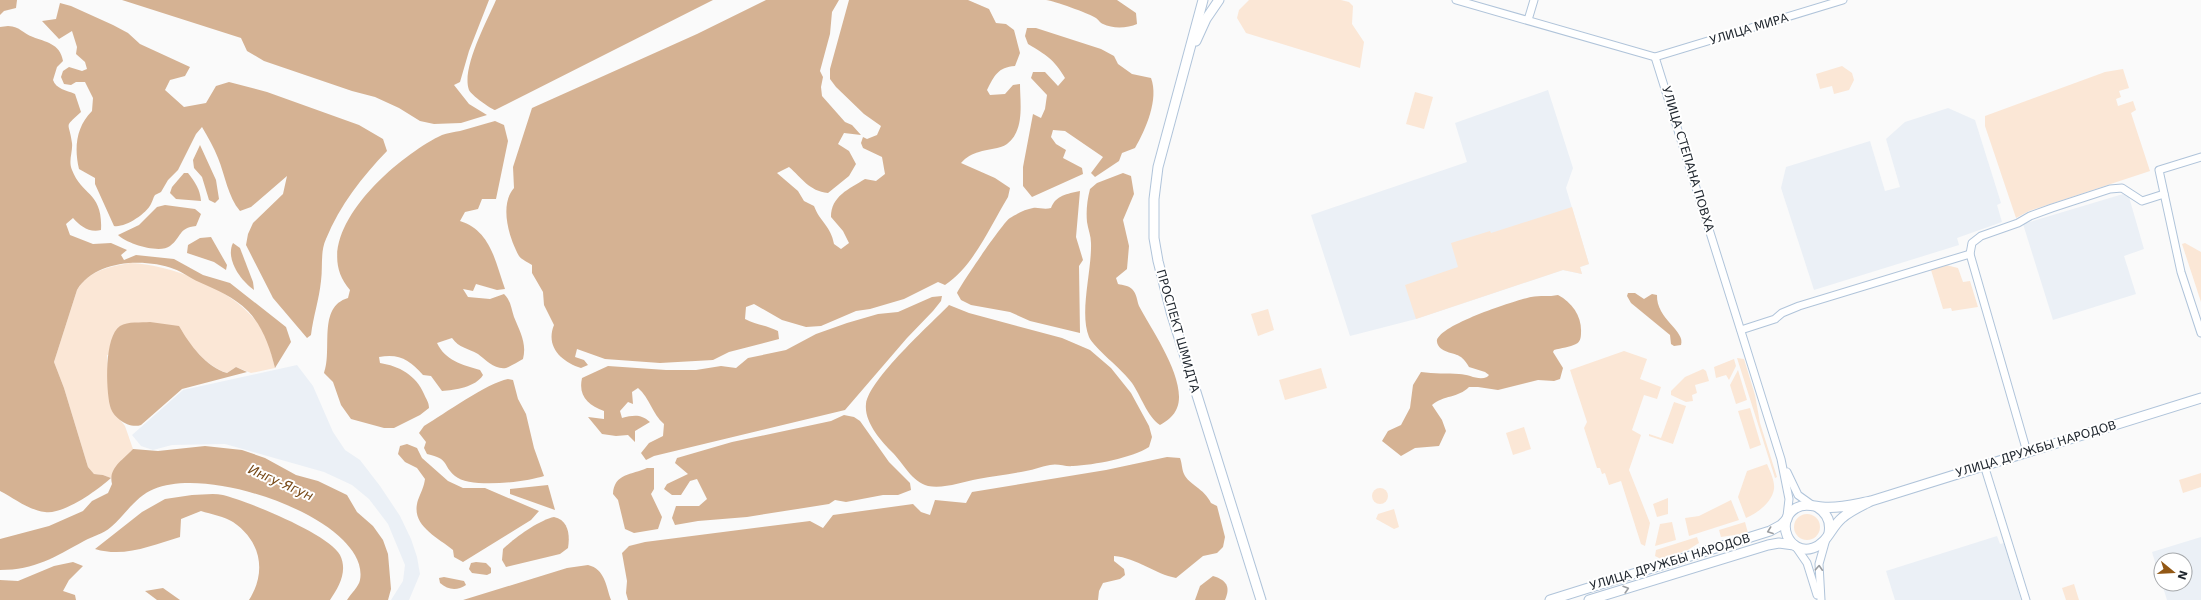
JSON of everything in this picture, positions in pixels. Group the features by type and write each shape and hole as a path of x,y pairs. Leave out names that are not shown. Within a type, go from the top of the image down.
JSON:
{"main road":[{"name":"ПРОСПЕКТ ШМИДТА","path":"1203,0 1158,167 1154,199 1154,238 1158,261 1171,312 1261,598"},
{"name":"ПРОСПЕКТ ШМИДТА","path":"1186,64 1206,19 1219,0"},
{"name":"УЛИЦА ДРУЖБЫ НАРОДОВ","path":"1871,501 2201,398"},
{"path":"1871,501 1842,518 1820,546 1804,549 1795,546 1786,534 1787,518 1797,507 1837,507 1871,501"},
{"path":"1814,506 1827,516 1830,527 1828,536"},
{"name":"УЛИЦА ДРУЖБЫ НАРОДОВ","path":"1550,600 1770,531 1781,526 1787,518"},
{"name":"УЛИЦА ДРУЖБЫ НАРОДОВ","path":"1589,600 1768,545 1779,543 1795,546"}],"street":[{"path":"1456,0 1655,57"},
{"path":"1528,20 1534,0"},
{"name":"УЛИЦА МИРА","path":"1655,57 1843,0"},
{"name":"УЛИЦА СТЕПАНА ПОВХА","path":"1655,57 1781,459"},
{"path":"2201,157 2159,170 2181,272 2201,333"},
{"path":"2027,452 1970,254 1972,243 1981,236 2018,223 2030,216 2110,189 2122,188 2142,201 2164,194"},
{"path":"1740,330 1775,319 1782,313 1799,306 1970,254"},
{"path":"1781,459 1796,491 1814,506"},
{"path":"1781,459 1789,499 1787,518"},
{"path":"1984,465 2026,600"},
{"path":"1820,600 1819,564 1828,536"},
{"path":"1795,546 1807,563 1820,600"}],"shaded area":[{"path":"0,0 17,0 16,8 4,11 0,15"},
{"path":"122,0 489,0 469,51 460,82 454,85 469,104 487,115 461,123 434,124 420,121 399,108 375,97 352,91 264,61 247,51 241,38"},
{"path":"496,0 713,0 495,110 481,102 473,95 469,90 467,81 476,45"},
{"path":"766,0 839,0 832,12 830,34 820,71 823,77 821,87 822,96 845,122 852,125 861,135 844,133 838,144 849,151 856,164 849,176 828,193 821,192 811,187 789,167 777,173 798,191 804,201 814,206 828,228 834,244 841,249 849,243 843,231 831,217 834,204 838,198 847,190 865,179 876,181 885,174 882,157 863,148 861,143 863,137 867,139 877,135 881,126 864,114 836,87 830,79 830,69 849,0 968,0 989,9 996,23 1006,24 1014,30 1020,53 1015,66 1004,68 997,73 987,90 990,95 1005,94 1013,85 1020,84 1021,108 1017,131 1013,138 1004,146 974,154 967,157 961,163 995,178 1010,188 1008,197 973,257 955,277 945,285 938,282 904,299 870,309 856,311 821,326 806,327 782,320 754,304 746,307 745,319 778,331 779,339 729,352 713,360 660,363 605,359 577,349 575,357 584,360 588,365 581,368 568,362 562,358 554,347 552,333 554,325 544,305 543,292 532,273 532,265 523,260 515,249 507,222 507,203 509,195 514,188 513,167 532,108 697,34"},
{"path":"1046,0 1117,0 1136,13 1137,24 1120,27 1107,26 1086,13"},
{"path":"1249,0 1341,0 1349,2 1353,6 1352,24 1364,42 1360,68 1246,33 1237,18 1239,10"},
{"path":"60,3 71,6 113,25 128,33 140,44 190,67 185,76 170,80 165,90 184,107 206,103 216,86 229,82 267,92 359,125 383,139 387,151 352,192 338,215 324,244 319,295 311,335 307,338 273,298 246,245 248,234 253,223 283,194 287,176 251,207 240,211 232,199 211,142 202,127 196,134 178,170 168,180 161,192 155,195 145,212 129,223 114,226 95,184 95,178 79,169 77,161 78,138 83,124 92,111 93,98 85,82 76,82 71,85 64,84 61,77 63,71 69,67 82,71 87,69 85,62 76,54 77,47 72,31 59,39 42,21 56,19"},
{"path":"8,26 19,29 29,35 47,42 59,50 63,61 57,67 53,80 54,83 59,87 75,94 81,112 69,123 72,143 71,167 76,178 99,208 101,230 89,230 73,218 66,224 70,235 93,244 111,243 127,250 121,255 124,260 136,255 174,259 203,275 230,283 286,327 291,342 275,368 271,352 262,331 253,317 243,306 225,294 177,270 149,263 121,264 108,267 85,280 77,290 54,362 64,388 88,467 94,474 111,478 80,501 61,510 52,512 33,509 0,491 0,27"},
{"path":"1027,28 1036,28 1101,49 1114,56 1118,64 1132,74 1151,78 1153,86 1150,114 1135,148 1122,153 1119,161 1095,177 1091,173 1103,157 1065,131 1053,130 1051,137 1056,144 1066,150 1063,158 1082,168 1083,174 1032,197 1023,186 1023,167 1033,114 1041,118 1045,109 1047,95 1031,78 1033,72 1045,72 1058,86 1065,78 1057,66 1049,58 1028,44 1025,36"},
{"path":"1842,66 1852,73 1854,80 1849,90 1834,94 1832,86 1820,89 1816,74"},
{"path":"2123,69 2129,88 2119,91 2121,97 2116,99 2118,106 2133,101 2136,110 2131,113 2150,171 2029,211 2016,218 1985,126 1985,116 2105,72"},
{"path":"1548,90 1573,168 1566,188 1589,264 1580,267 1582,274 1563,270 1416,319 1350,336 1311,215 1467,162 1455,123"},
{"path":"1415,92 1433,97 1424,129 1406,124"},
{"path":"1948,108 1975,120 2001,203 1997,205 2002,222 1957,238 1959,245 1814,290 1781,188 1786,167 1870,141 1885,191 1900,187 1886,139 1905,122"},
{"path":"495,121 504,125 508,141 496,199 482,199 478,209 465,212 460,221 479,232 485,240 495,258 505,289 497,290 476,284 473,291 463,289 468,297 490,299 504,294 509,302 522,338 524,348 523,359 506,368 498,368 487,362 478,354 461,346 452,338 437,343 440,349 449,358 461,364 480,370 483,375 480,379 470,385 459,389 442,391 431,376 423,375 413,365 404,359 392,356 379,357 380,363 394,366 412,377 421,387 429,408 420,415 394,428 384,428 351,419 341,405 333,382 324,373 329,320 332,310 338,303 348,298 350,290 339,269 338,246 347,223 362,200 381,179 423,146 444,134"},
{"path":"200,145 216,180 219,199 215,203 209,200 202,177 194,168 193,160"},
{"path":"184,173 188,173 195,183 200,193 201,201 176,199 170,193 172,187"},
{"path":"1123,173 1131,176 1134,194 1123,220 1129,246 1127,269 1116,278 1118,284 1129,287 1135,293 1139,306 1167,356 1173,370 1179,397 1177,408 1174,413 1160,425 1155,421 1144,406 1128,378 1102,353 1092,341 1086,327 1085,316 1091,254 1091,238 1087,222 1087,202 1090,189 1097,183"},
{"path":"1080,191 1076,237 1083,260 1079,266 1080,333 1030,321 1010,312 971,305 961,300 957,293 960,287 1010,218 1030,209 1051,208 1059,198 1066,194"},
{"path":"2123,194 2129,197 2144,249 2124,256 2136,294 2053,320 2023,224"},
{"path":"165,205 195,209 201,214 196,226 190,227 183,231 170,246 159,249 136,245 118,235 139,225 157,207"},
{"path":"1572,207 1589,264 1580,267 1582,274 1563,270 1416,319 1405,285 1458,267 1451,243 1490,231 1491,233"},
{"path":"211,237 227,265 226,270 214,262 187,253 188,245 200,238"},
{"path":"233,243 240,248 253,282 254,290 244,281 233,263 231,249"},
{"path":"2185,243 2201,252 2201,302 2182,244"},
{"path":"130,263 167,269 186,275 206,283 224,293 254,318 266,337 275,368 251,373 236,367 227,373 215,368 204,359 194,350 186,339 107,355 110,407 125,426 133,449 118,465 111,478 94,474 88,467 64,388 54,362 77,290 82,283 100,270"},
{"path":"1946,265 1958,268 1963,282 1970,281 1978,307 1952,311 1951,308 1943,309 1931,270"},
{"path":"1628,293 1635,293 1644,299 1652,294 1657,295 1661,311 1679,335 1681,345 1674,346 1671,344 1670,335 1631,303 1627,296"},
{"path":"1558,295 1568,302 1576,311 1581,327 1581,335 1577,343 1554,350 1553,352 1563,368 1560,379 1554,381 1538,380 1498,390 1469,387 1465,391 1437,402 1432,405 1442,420 1446,431 1439,446 1415,448 1401,456 1382,441 1388,431 1401,425 1410,408 1413,385 1421,372 1463,374 1477,378 1484,378 1489,375 1485,372 1469,367 1461,357 1438,346 1437,342 1440,336 1462,322 1494,308 1531,297"},
{"path":"942,296 941,301 933,311 907,338 845,410 654,456 646,460 641,453 649,443 663,436 664,424 638,388 632,392 633,404 628,402 620,411 622,418 637,416 650,422 635,431 635,442 628,435 616,436 602,434 588,417 604,419 604,411 589,403 583,395 581,384 582,378 608,366 666,370 696,370 721,366 736,368 748,358 786,350 816,334 847,323 878,314 898,312 932,297"},
{"path":"949,305 969,313 1062,338 1090,350 1111,368 1131,393 1149,426 1152,437 1149,447 1123,458 1082,465 1044,466 947,486 928,486 917,481 874,431 868,418 866,404 870,393 889,367"},
{"path":"1268,309 1274,330 1258,336 1251,314"},
{"path":"150,322 179,326 193,348 205,361 219,370 227,373 236,367 247,372 182,389 141,425 136,426 122,422 114,415 110,406 107,376 111,341 115,332 123,324"},
{"path":"1624,351 1647,359 1640,379 1661,387 1657,399 1644,395 1632,430 1641,435 1629,470 1650,523 1645,546 1641,544 1621,481 1609,485 1605,473 1602,474 1600,468 1597,468 1584,428 1587,422 1570,370"},
{"path":"1737,358 1744,359 1755,395 1760,423 1777,477 1775,478"},
{"path":"1734,359 1736,366 1729,380 1726,375 1716,378 1714,367"},
{"path":"297,365 313,386 333,432 345,450 360,460 380,486 400,516 411,539 417,557 420,574 409,600 391,600 403,581 405,565 388,524 369,499 352,485 324,472 225,444 172,445 153,450 141,446 132,435 183,390"},
{"path":"1321,368 1327,388 1285,400 1279,380"},
{"path":"1703,369 1706,371 1709,381 1695,385 1697,393 1692,395 1693,401 1686,402 1671,395 1671,391 1685,377"},
{"path":"1738,370 1747,400 1736,404 1730,385"},
{"path":"508,379 513,380 518,399 526,414 534,448 544,476 498,483 462,480 451,472 443,460 427,454 424,448 426,442 419,433 424,426 489,386"},
{"path":"1674,402 1686,406 1673,444 1649,436 1649,434 1661,438"},
{"path":"1750,408 1761,445 1750,449 1738,411"},
{"path":"844,415 854,417 860,421 889,462 910,483 911,490 898,495 883,495 846,502 835,500 829,504 747,517 698,521 675,525 672,518 676,506 699,506 707,499 697,479 690,481 681,495 672,495 664,489 667,484 688,474 675,463 677,458 732,442 831,421"},
{"path":"1524,427 1531,449 1513,455 1506,433"},
{"path":"407,444 417,448 422,458 448,481 463,488 485,488 539,511 531,520 463,562 454,557 453,550 432,535 421,523 417,509 418,500 425,479 417,468 405,462 398,454 400,446"},
{"path":"1167,457 1180,458 1186,478 1205,494 1211,503 1217,506 1225,537 1223,547 1217,553 1203,556 1176,578 1122,557 1114,556 1114,561 1124,569 1125,575 1120,579 1103,583 1099,591 1098,600 628,600 626,593 627,581 622,553 629,546 645,542 810,521 823,528 833,515 913,504 921,512 930,515 935,500 966,503 972,492 1106,470"},
{"path":"1767,464 1774,483 1773,494 1764,506 1746,518 1738,497 1747,471"},
{"path":"647,468 654,468 654,489 651,494 662,517 658,529 634,533 625,529 618,500 613,494 614,487 620,478"},
{"path":"2201,473 2201,487 2183,493 2179,480"},
{"path":"548,485 555,510 510,494 510,489"},
{"path":"1380,488 1386,490 1388,496 1386,502 1380,504 1374,502 1372,496 1374,490"},
{"path":"211,494 234,498 286,519 304,528 333,547 340,555 343,573 330,600 249,600 255,589 259,568 255,548 250,538 230,520 201,511 181,519 180,537 149,547 128,551 117,552 95,549 142,512 165,499"},
{"path":"1668,498 1668,514 1657,517 1653,504"},
{"path":"1731,500 1739,520 1689,536 1685,518 1699,516"},
{"path":"1394,509 1399,527 1394,529 1376,519 1378,514"},
{"path":"1807,514 1816,518 1820,527 1816,536 1807,540 1798,536 1794,527 1798,518"},
{"path":"554,517 563,521 566,525 569,539 568,548 560,554 506,567 502,560 503,549 527,530"},
{"path":"1672,522 1676,540 1655,546 1660,524"},
{"path":"1745,522 1748,533 1721,537 1719,530"},
{"path":"1997,536 2000,544 2004,543 2021,600 1895,600 1886,571"},
{"path":"1697,537 1699,543 1686,551 1661,559 1655,556 1656,550"},
{"path":"2201,537 2201,600 2167,600 2164,592 2193,592 2193,552 2153,552 2153,555 2152,552"},
{"path":"73,562 83,566 69,580 63,591 75,595 76,600 0,600 0,580 18,581 54,566"},
{"path":"471,563 486,563 491,568 491,573 487,575 472,573 469,569"},
{"path":"588,565 594,567 601,574 611,600 463,600 567,568"},
{"path":"1213,576 1221,579 1226,584 1227,595 1225,600 1195,600 1200,586"},
{"path":"444,577 464,581 466,585 456,589 446,587 440,583 439,578"},
{"path":"2074,584 2079,600 2066,600 2062,588"},
{"path":"163,588 180,600 157,600 145,591"}],"water":[{"name":"Ингу-Ягун","path":"205,446 242,450 265,458 296,475 318,481 347,495 357,512 373,526 383,540 388,554 391,589 388,600 347,600 360,580 361,574 359,563 347,544 327,526 280,502 253,493 199,483 175,484 154,489 142,496 111,527 105,531 44,562 24,568 0,570 0,539 49,526 83,511 92,501 108,493 112,484 111,478 114,469 133,449 158,451"}]}
